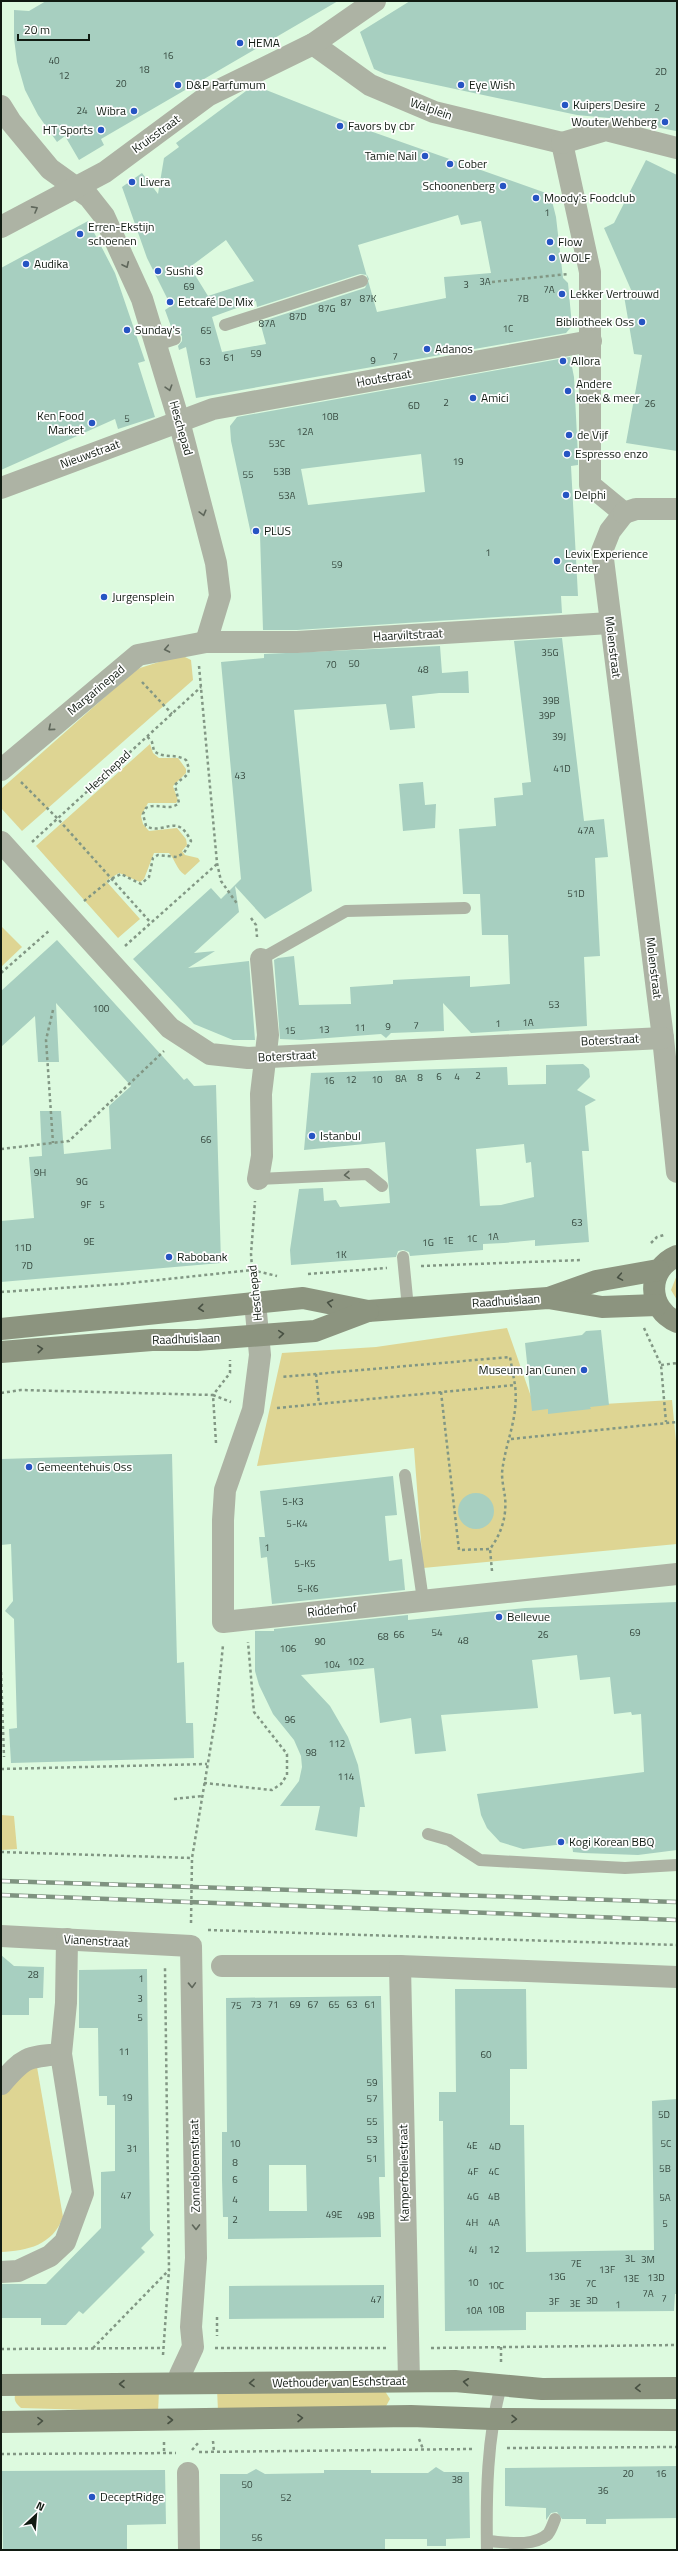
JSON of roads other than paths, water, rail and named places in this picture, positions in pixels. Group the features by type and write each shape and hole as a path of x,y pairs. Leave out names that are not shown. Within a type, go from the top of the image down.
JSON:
{"street":[{"name":"Kruisstraat","path":"1,228 105,172 209,95 313,44 375,1"},
{"name":"Walplein","path":"313,44 370,85 434,112 562,143"},
{"name":"Heschepad","path":"1,106 11,122 50,169 89,197 104,216 142,299 166,342 179,421 216,563 220,596 206,642"},
{"path":"677,144 677,148 606,130 562,143 590,272 590,485 624,513 636,509 677,509"},
{"name":"Houtstraat","path":"179,421 213,409 591,341"},
{"name":"Nieuwstraat","path":"1,488 179,421"},
{"name":"Molenstraat","path":"624,513 610,531 602,551 677,1172"},
{"name":"Haarviltstraat","path":"206,642 297,642 610,623"},
{"name":"Margarinepad","path":"9,775 138,655 206,642"},
{"name":"Boterstraat","path":"1,842 170,1028 210,1054 248,1058 662,1038"},
{"path":"258,1179 262,1156 261,1094 268,1035 261,959"},
{"path":"677,1256 664,1263 658,1270 654,1282 653,1293 657,1305 669,1318 677,1322"},
{"name":"Raadhuislaan","path":"548,1298 596,1281 658,1270"},
{"name":"Raadhuislaan","path":"1,1329 302,1298 368,1311 548,1298 602,1307 657,1305"},
{"name":"Heschepad","path":"224,1622 223,1520 225,1490 254,1410 260,1335 256,1302"},
{"name":"Raadhuislaan","path":"1,1352 152,1340 229,1338 315,1331 368,1311"},
{"name":"Ridderhof","path":"224,1622 677,1574"},
{"name":"Vianenstraat","path":"1,1936 67,1939 191,1938"},
{"name":"Zonnebloemstraat","path":"180,2383 180,2376 193,2347 190,2327 196,2258 191,1938"},
{"path":"1,2272 18,2272 50,2256 65,2242 83,2193 61,2054 66,2003 67,1939"},
{"path":"222,1966 400,1966 677,1977"},
{"name":"Kamperfoeliestraat","path":"400,1966 407,2348 409,2381"},
{"path":"1,2084 17,2064 30,2057 61,2054"},
{"name":"Wethouder van Eschstraat","path":"1,2385 455,2380 542,2389 677,2388"},
{"path":"409,2381 411,2416"},
{"path":"1,2422 411,2416 492,2419 677,2420"},
{"path":"186,2459 189,2550"}],"lane":[{"path":"225,325 362,281"},
{"path":"261,959 346,911 466,908"},
{"path":"258,1179 367,1174 382,1186"},
{"path":"403,1262 408,1308"},
{"path":"405,1474 423,1600"},
{"path":"428,1834 449,1840 480,1860 625,1868 677,1865"},
{"path":"501,2385 492,2419 488,2448 487,2546 529,2542 540,2539 549,2533 555,2519"}],"railway":[{"path":"1,1881 677,1902"},
{"path":"1,1895 677,1920"}],"place":[{"name":"HEMA","path":"240,43"},
{"name":"D&P Parfumum","path":"178,85"},
{"name":"Eye Wish","path":"461,85"},
{"name":"Kuipers Desire","path":"565,105"},
{"name":"Wibra","path":"134,111"},
{"name":"Wouter Wehberg","path":"665,122"},
{"name":"Favors by cbr","path":"340,126"},
{"name":"HT Sports","path":"101,130"},
{"name":"Tamie Nail","path":"425,156"},
{"name":"Cober","path":"450,164"},
{"name":"Livera","path":"132,182"},
{"name":"Schoonenberg","path":"503,186"},
{"name":"Moody's Foodclub","path":"536,198"},
{"name":"Erren-Ekstijn schoenen","path":"80,234"},
{"name":"Flow","path":"550,242"},
{"name":"WOLF","path":"552,258"},
{"name":"Audika","path":"26,264"},
{"name":"Sushi 8","path":"158,271"},
{"name":"Lekker Vertrouwd","path":"562,294"},
{"name":"Eetcafé De Mix","path":"170,302"},
{"name":"Bibliotheek Oss","path":"642,322"},
{"name":"Sunday's","path":"127,330"},
{"name":"Adanos","path":"427,349"},
{"name":"Allora","path":"563,361"},
{"name":"Andere koek & meer","path":"568,391"},
{"name":"Amici","path":"473,398"},
{"name":"Ken Food Market","path":"92,423"},
{"name":"de Vijf","path":"569,435"},
{"name":"Espresso enzo","path":"567,454"},
{"name":"Delphi","path":"566,495"},
{"name":"PLUS","path":"256,531"},
{"name":"Levix Experience Center","path":"557,561"},
{"name":"Jurgensplein","path":"104,597"},
{"name":"Istanbul","path":"312,1136"},
{"name":"Rabobank","path":"169,1257"},
{"name":"Museum Jan Cunen","path":"584,1370"},
{"name":"Gemeentehuis Oss","path":"29,1467"},
{"name":"Bellevue","path":"499,1617"},
{"name":"Kogi Korean BBQ","path":"561,1842"},
{"name":"DeceptRidge","path":"92,2497"}]}
